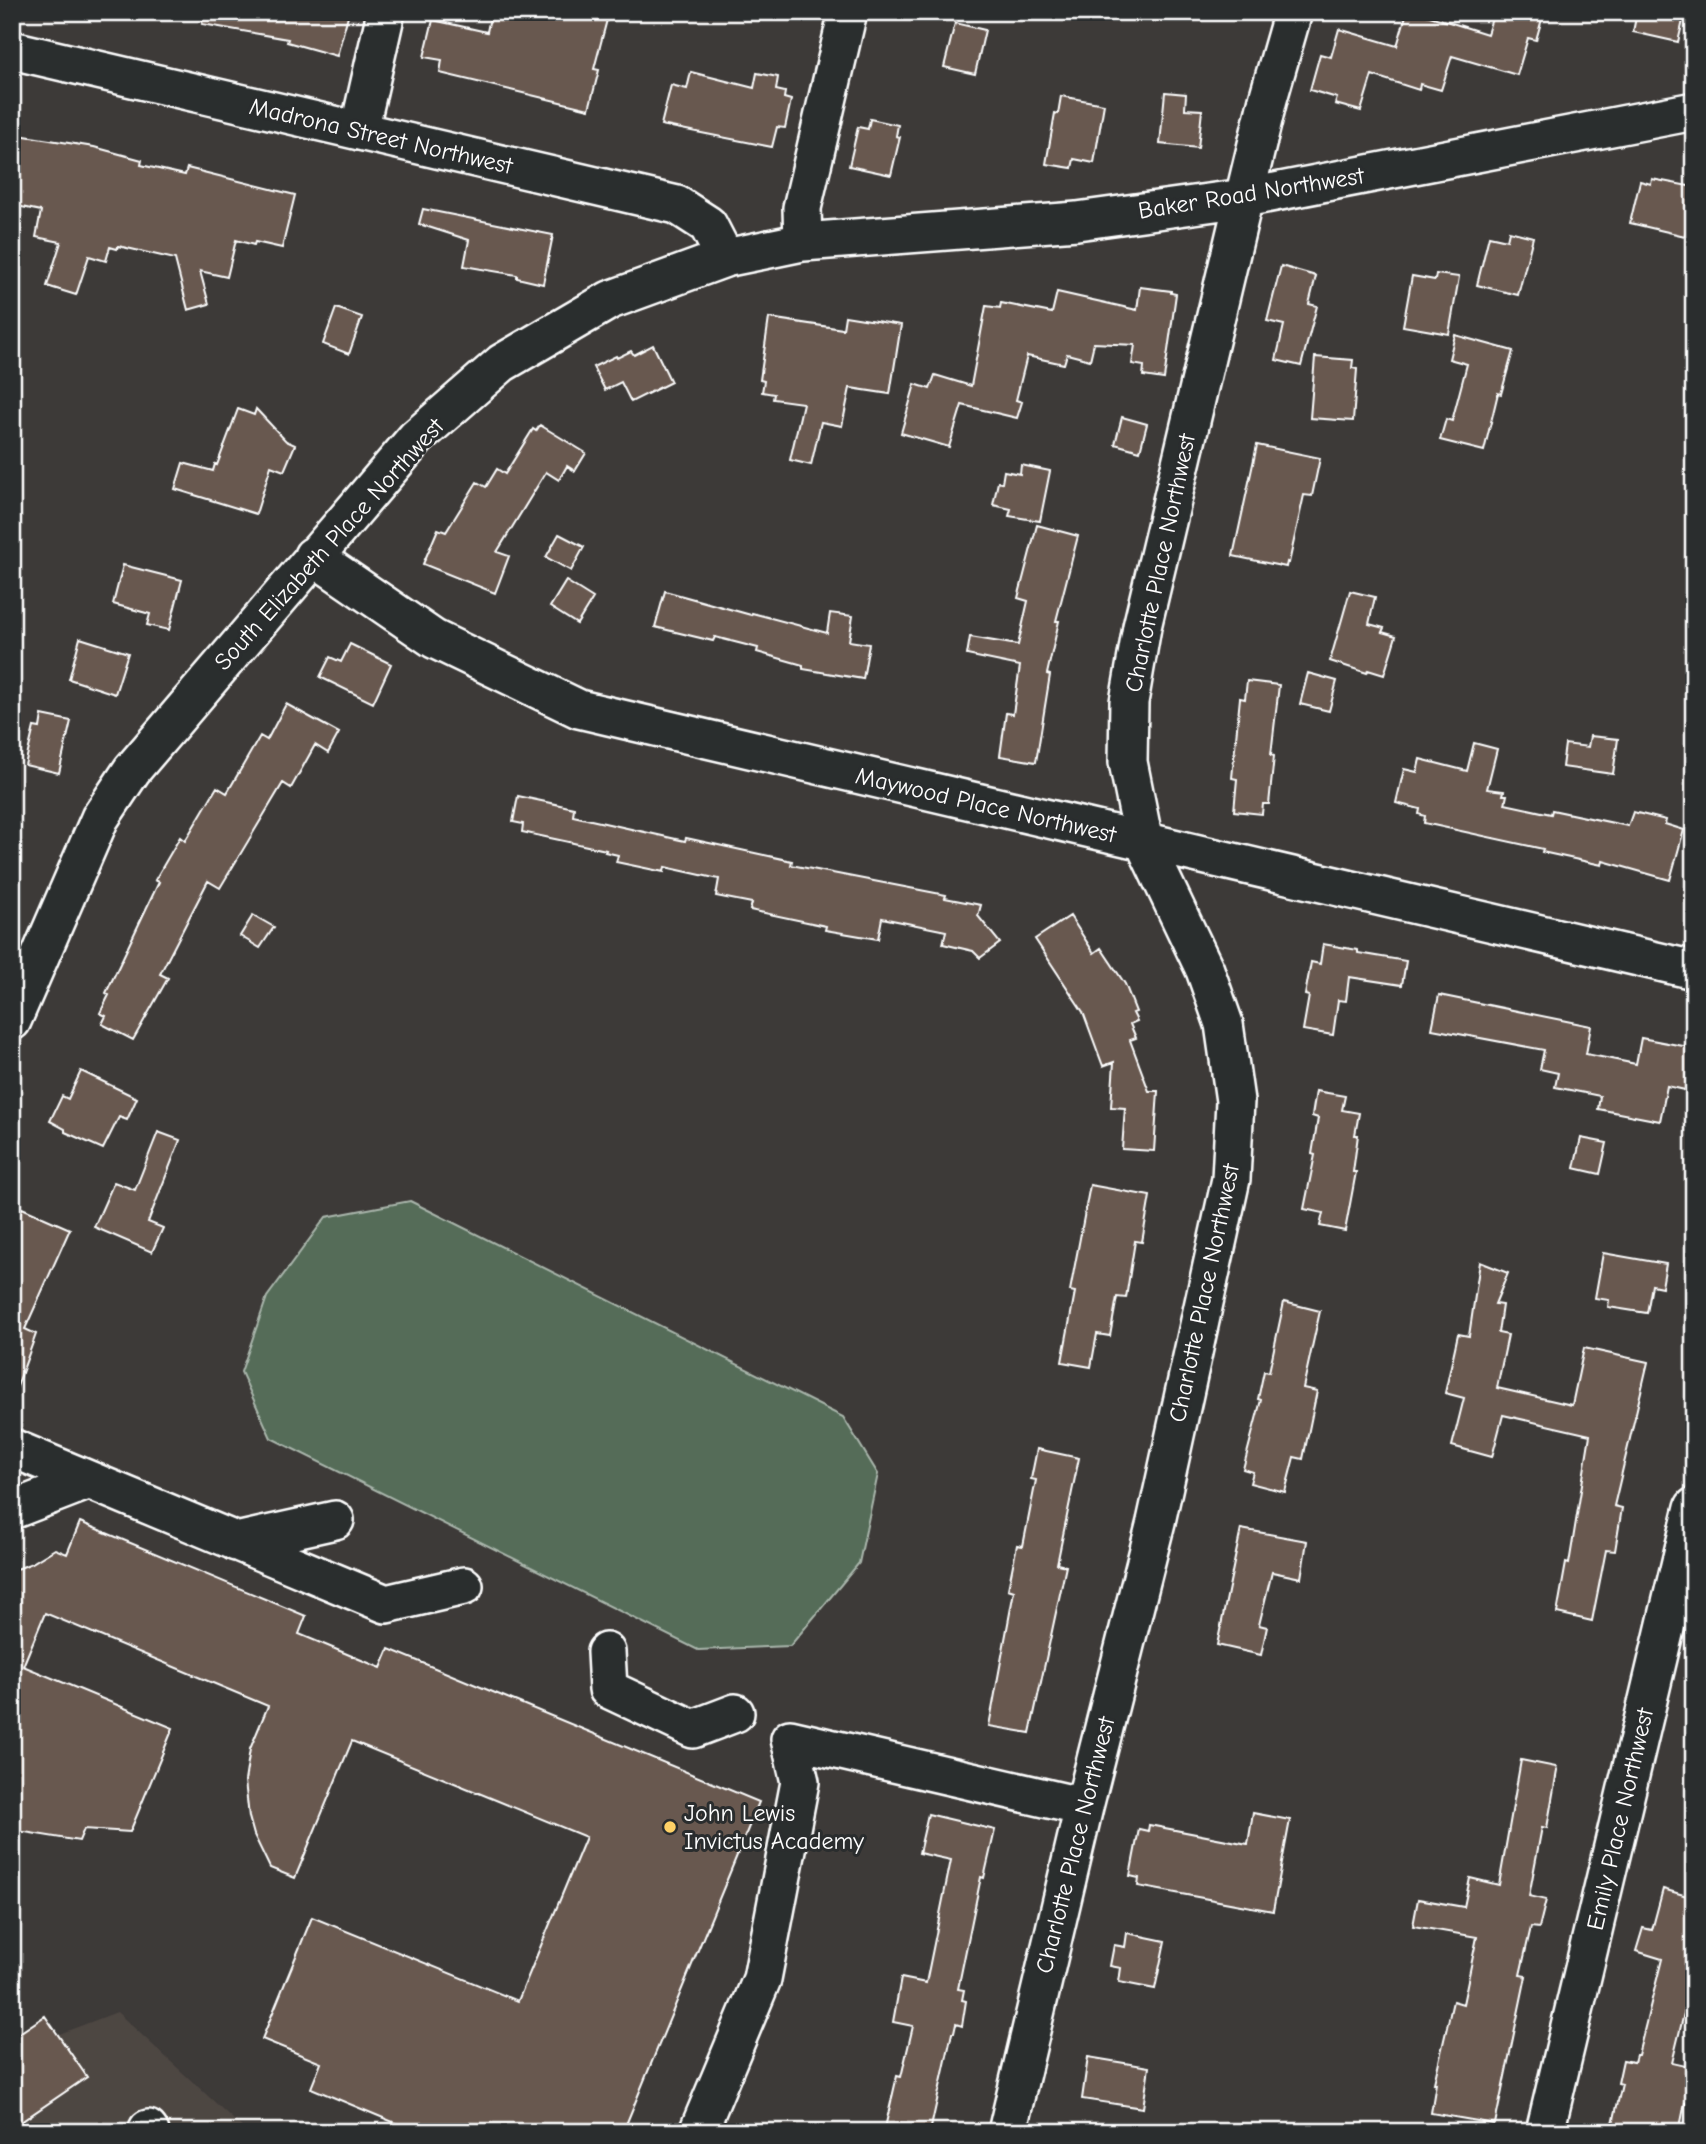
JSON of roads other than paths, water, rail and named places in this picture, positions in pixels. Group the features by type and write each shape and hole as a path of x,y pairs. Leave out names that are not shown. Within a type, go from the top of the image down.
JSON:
{"street":[{"path":"359,131 386,12"},
{"path":"803,242 802,208 848,12"},
{"name":"Charlotte Place Northwest","path":"1007,2132 1084,1807 1156,1522 1231,1179 1235,1101 1224,1024 1205,970 1144,842 1128,762 1129,702 1142,626 1268,99 1293,12"},
{"name":"Madrona Street Northwest","path":"12,50 677,205 708,225 725,258"},
{"name":"Baker Road Northwest","path":"803,242 1077,221 1244,198 1694,111"},
{"name":"South Elizabeth Place Northwest","path":"12,1021 100,818 132,770 416,438 502,363 610,300 725,258 803,242"},
{"name":"Maywood Place Northwest","path":"313,556 434,639 579,709 1694,970"},
{"path":"12,1448 386,1604 464,1586"},
{"path":"12,1510 87,1481"},
{"name":"Emily Place Northwest","path":"1545,2132 1694,1507"},
{"path":"236,1542 335,1520"},
{"path":"606,1652 608,1689 694,1730 735,1713"},
{"path":"698,2132 762,1979 800,1782 790,1739 1084,1807"}],"place":[{"name":"John Lewis Invictus Academy","path":"670,1827"}]}
